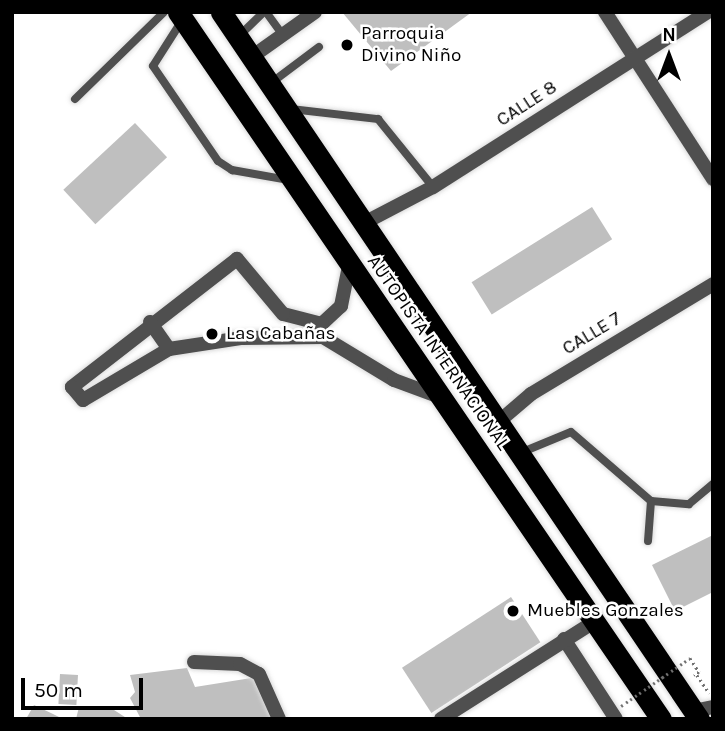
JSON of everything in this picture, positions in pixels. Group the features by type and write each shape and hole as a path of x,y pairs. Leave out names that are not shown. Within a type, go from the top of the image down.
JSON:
{"highway":[{"name":"AUTOPISTA INTERNACIONAL","path":"221,12 288,108 496,424 701,712"},
{"name":"AUTOPISTA INTERNACIONAL","path":"175,15 445,399 661,719"}],"street":[{"path":"253,56 315,12"},
{"path":"605,12 713,179"},
{"name":"CALLE 8","path":"364,223 433,187 708,12"},
{"path":"349,266 341,306 322,330 169,349 83,400 72,387 150,322 237,259 283,314 322,330 394,380 445,399"},
{"name":"CALLE 7","path":"496,424 531,394 713,284"},
{"path":"150,322 169,349"},
{"path":"441,719 594,622"},
{"path":"564,639 618,712"},
{"path":"194,662 240,664 259,674 279,719"}],"lane":[{"path":"239,36 265,12 283,35"},
{"path":"75,99 175,15"},
{"path":"175,15 153,66 218,161 232,170 289,180"},
{"path":"271,83 319,47"},
{"path":"288,108 378,119 433,187"},
{"path":"517,454 571,432 651,501 689,505 713,484"},
{"path":"648,541 651,501"}],"path":[{"path":"618,712 690,659"},
{"path":"696,675 713,698"}],"building":[{"path":"342,12 472,12 391,71"},
{"path":"135,123 167,157 95,224 63,190"},
{"path":"592,207 612,239 492,314 472,282"},
{"path":"713,535 713,592 675,611 652,565"},
{"path":"511,597 540,642 431,713 402,668"},
{"path":"187,668 195,687 258,677 276,719 141,719 130,698 135,692 130,675"},
{"path":"60,674 78,675 76,705 58,704"},
{"path":"34,705 53,714 63,719 26,719"},
{"path":"79,707 114,710 128,719 76,719"}],"place":[{"name":"Parroquia Divino Niño","path":"347,45"},
{"name":"Las Cabañas","path":"212,334"},
{"name":"Muebles Gonzales","path":"513,611"}]}
